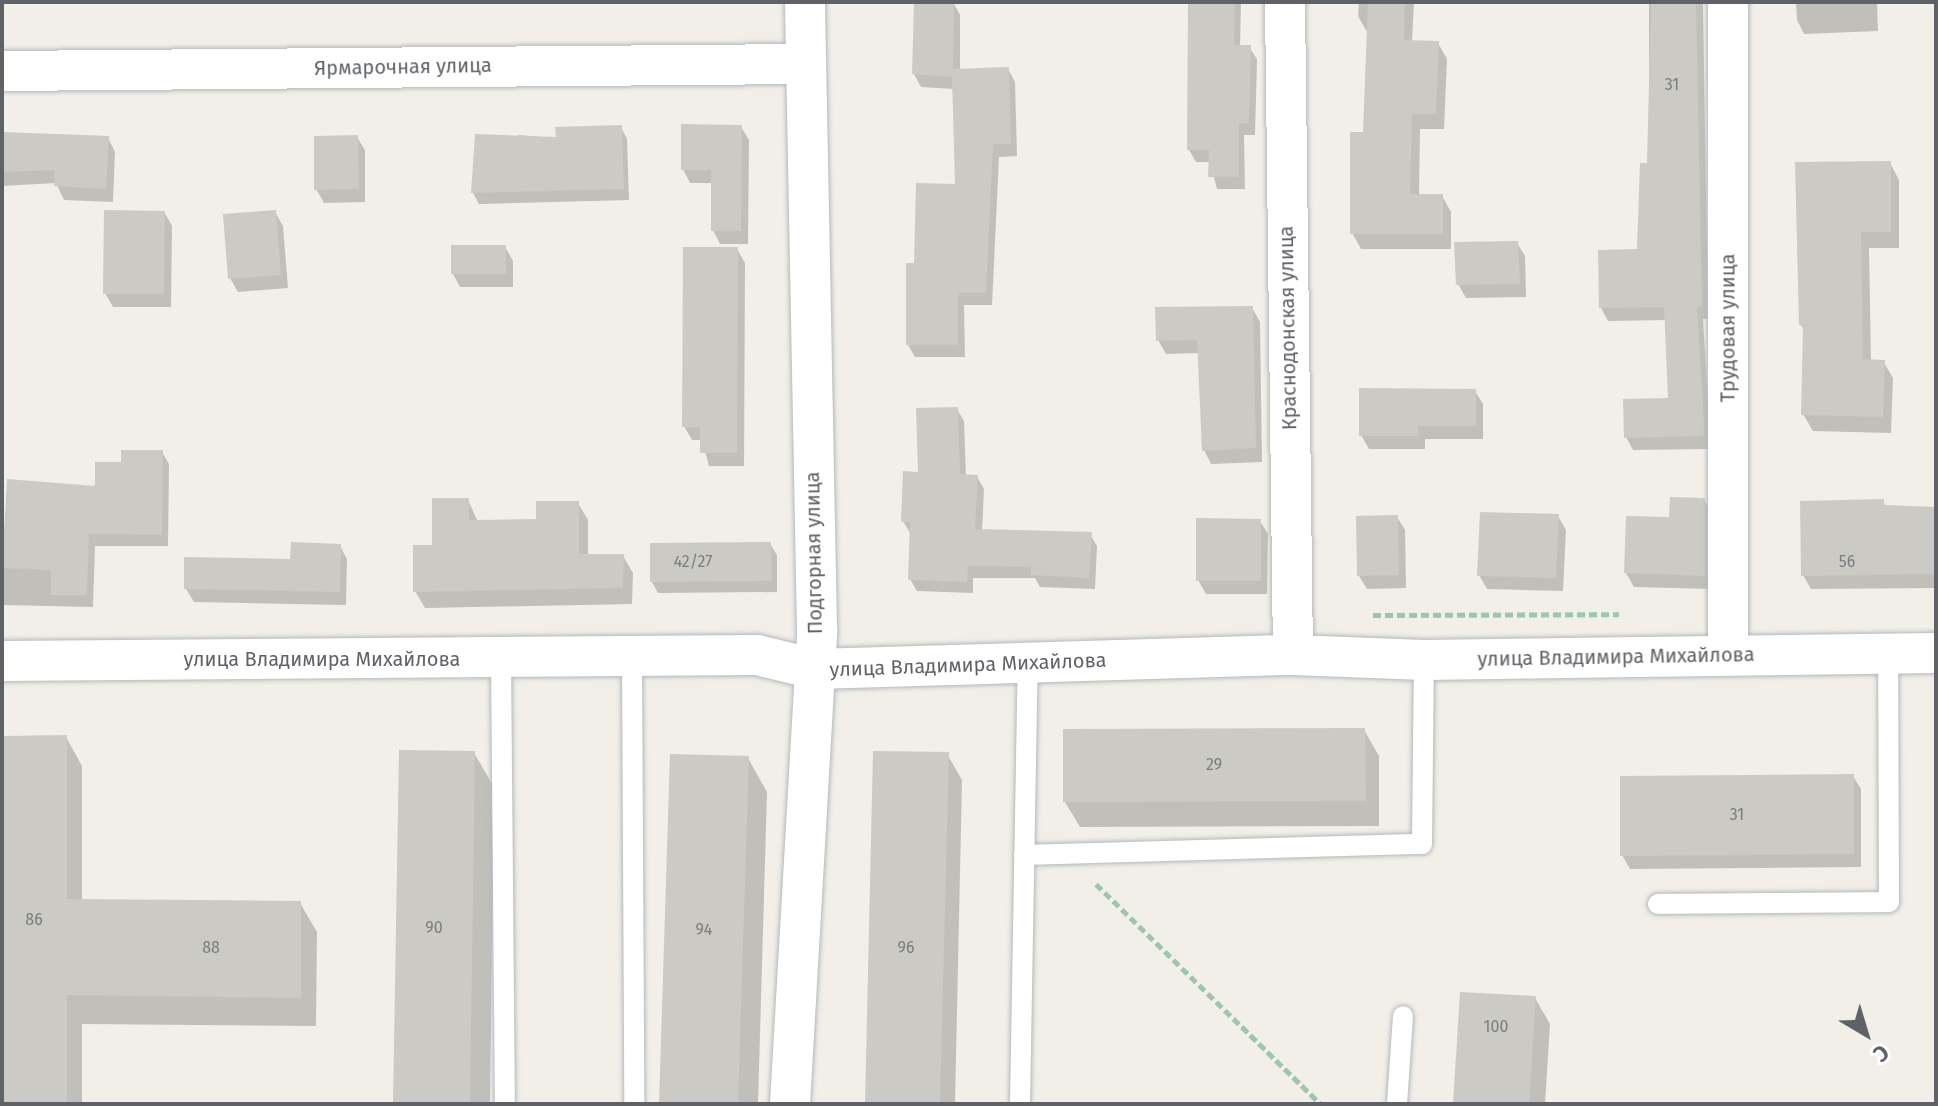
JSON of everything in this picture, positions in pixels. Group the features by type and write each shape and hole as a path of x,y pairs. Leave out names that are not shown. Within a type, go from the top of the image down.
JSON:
{"street":[{"name":"Подгорная улица","path":"790,1104 815,669 805,2"},
{"name":"Краснодонская улица","path":"1285,2 1293,655"},
{"name":"Трудовая улица","path":"1728,2 1728,655"},
{"name":"Ярмарочная улица","path":"2,71 804,64"},
{"name":"улица Владимира Михайлова","path":"2,661 757,655 815,669 1293,655 1424,660 1936,653"}],"lane":[{"path":"1658,904 1889,902 1888,653"},
{"path":"632,656 634,1104"},
{"path":"501,657 505,1104"},
{"path":"1024,855 1422,844 1424,660"},
{"path":"1020,1104 1028,663"},
{"path":"1397,1104 1403,1016"}],"path":[{"path":"1066,854 1321,1104"}],"building":[{"path":"914,2 954,2 953,69 1009,67 1011,144 993,144 986,293 958,293 958,345 906,345 906,263 914,263 916,183 955,184 952,77 912,74"},
{"path":"1188,2 1235,2 1234,45 1251,45 1249,123 1239,123 1239,177 1208,177 1209,150 1187,150"},
{"path":"1368,2 1405,2 1404,40 1439,41 1436,114 1412,114 1410,194 1443,194 1443,234 1350,234 1350,132 1363,132"},
{"path":"1651,2 1696,2 1702,306 1697,307 1705,436 1624,438 1623,399 1668,398 1664,307 1599,308 1598,250 1637,249 1640,163 1647,163"},
{"path":"681,124 742,125 741,231 711,231 711,170 681,170"},
{"path":"622,125 624,189 471,193 475,134 556,137 555,127"},
{"path":"2,132 109,136 106,189 54,186 55,170 2,172"},
{"path":"358,135 359,189 314,190 314,136"},
{"path":"1891,161 1891,232 1861,232 1863,359 1885,360 1883,417 1801,415 1803,325 1799,325 1795,162"},
{"path":"104,210 165,211 164,294 103,294"},
{"path":"276,210 281,275 228,279 223,214"},
{"path":"1518,241 1520,284 1456,285 1454,242"},
{"path":"451,245 506,245 506,274 451,274"},
{"path":"683,247 738,247 737,453 700,453 700,427 682,427"},
{"path":"1253,306 1256,448 1202,451 1197,340 1156,341 1155,307"},
{"path":"1359,388 1476,389 1476,426 1418,426 1418,436 1359,436"},
{"path":"958,407 960,474 978,475 975,529 1092,532 1089,578 1031,575 1031,567 968,566 967,582 908,580 910,522 901,522 903,471 918,472 916,408"},
{"path":"121,450 163,450 162,535 89,534 87,595 51,595 51,570 2,568 7,479 95,486 95,462 121,462"},
{"path":"1670,497 1705,498 1705,576 1624,573 1626,516 1669,517"},
{"path":"432,498 469,498 469,520 536,519 536,501 579,501 579,554 624,554 623,588 413,592 413,545 432,545"},
{"path":"1884,499 1884,505 1936,507 1936,574 1801,576 1800,501"},
{"path":"1480,512 1559,514 1556,578 1477,576"},
{"path":"1398,515 1399,575 1357,576 1356,516"},
{"path":"1196,518 1261,519 1261,581 1196,581"},
{"path":"291,542 341,544 340,592 184,589 184,557 290,559"},
{"path":"771,542 772,581 650,582 650,543"},
{"path":"1365,728 1366,801 1063,802 1063,729"},
{"path":"67,735 67,899 301,901 301,998 67,995 67,1104 2,1104 2,736"},
{"path":"399,750 475,751 470,1104 393,1104"},
{"path":"873,751 949,752 940,1104 865,1104"},
{"path":"670,754 749,756 738,1104 659,1104"},
{"path":"1854,774 1854,854 1620,856 1620,776"},
{"path":"1460,992 1536,996 1529,1104 1453,1104"}]}
